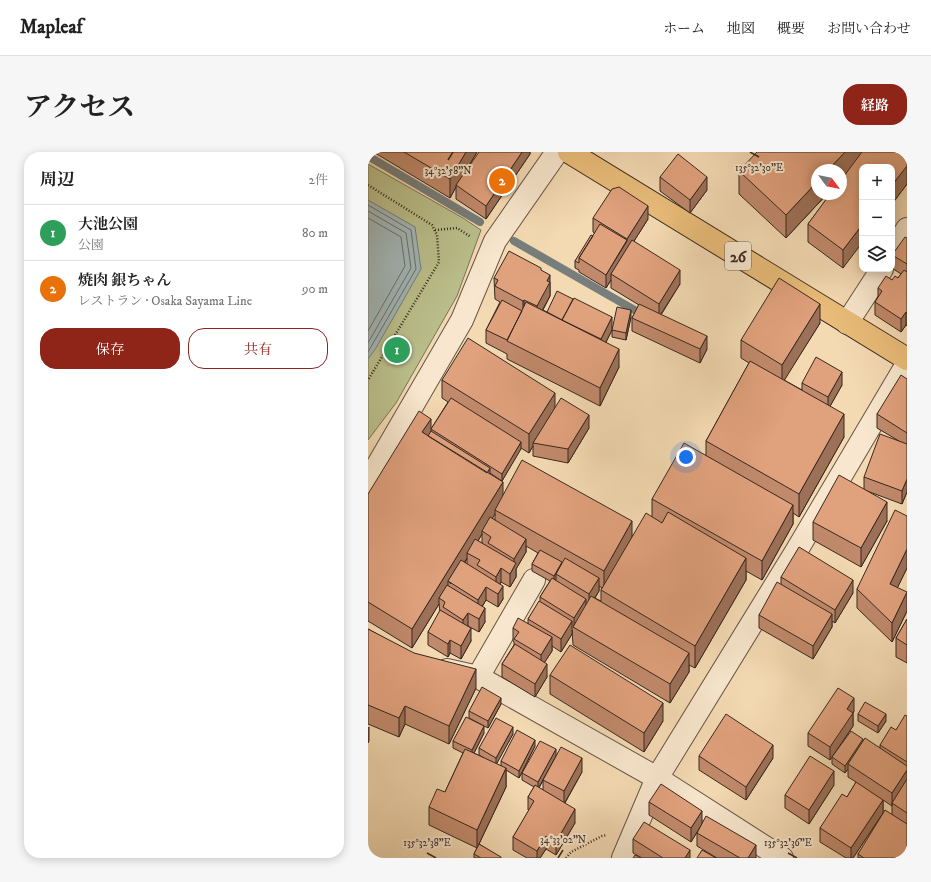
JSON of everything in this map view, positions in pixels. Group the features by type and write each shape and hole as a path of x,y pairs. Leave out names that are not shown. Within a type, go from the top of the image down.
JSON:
{"main road":[{"name":"26","path":"569,152 907,359"}],"street":[{"path":"368,482 462,320 495,241 557,152"},
{"path":"895,248 907,229"},
{"path":"847,322 880,272"},
{"path":"623,858 657,778 801,543 907,364"},
{"path":"478,677 534,580"},
{"path":"430,666 478,677 657,778 782,858"}],"path":[{"path":"368,185 432,225 437,234 439,262 368,380"},
{"path":"435,230 458,228"},
{"path":"566,858 572,852 602,836 635,829"}],"green space":[{"path":"368,164 463,218 481,230 457,296 396,403 368,440"}],"water":[{"path":"368,200 415,227 421,269 376,348 368,359"}],"building":[{"path":"404,152 466,152 450,179"},
{"path":"479,152 522,152 486,206 456,185"},
{"path":"757,152 845,152 834,164 811,164 811,188 786,215 739,171"},
{"path":"862,152 907,152 907,166 895,181 895,164 859,164 859,229 843,250 808,224 826,200 847,200 847,172"},
{"path":"678,154 707,177 690,200 660,177"},
{"path":"619,187 648,206 627,239 593,218 612,189"},
{"path":"600,224 627,240 606,275 579,258"},
{"path":"591,235 593,236 579,258 579,263 575,261"},
{"path":"905,237 907,238 907,264 895,257 895,251"},
{"path":"632,240 680,270 659,304 611,274"},
{"path":"509,251 541,268 541,270 550,275 547,281 550,282 537,306 524,300 523,301 495,286 498,280 494,278"},
{"path":"904,270 907,272 907,313 906,312 901,319 875,302 882,291 878,288 886,276 892,280 895,276 898,278"},
{"path":"779,278 820,304 782,365 741,340"},
{"path":"557,291 573,299 562,320 547,312"},
{"path":"574,298 612,317 601,339 562,320"},
{"path":"502,300 522,311 507,340 486,330"},
{"path":"526,302 619,349 600,388 507,341"},
{"path":"639,304 707,336 700,349 632,318"},
{"path":"617,307 631,310 626,333 612,330"},
{"path":"468,338 555,393 529,434 442,380"},
{"path":"816,357 842,372 828,397 802,383"},
{"path":"750,361 844,414 799,494 706,441"},
{"path":"901,375 907,379 907,433 877,414"},
{"path":"451,398 521,442 502,474 431,429"},
{"path":"561,398 589,415 568,449 533,443"},
{"path":"419,411 431,419 422,432 503,482 412,629 368,602 368,494"},
{"path":"431,431 490,468 487,473 428,436"},
{"path":"880,434 907,444 907,479 902,491 864,477"},
{"path":"684,443 793,505 762,561 652,499"},
{"path":"522,460 632,521 604,571 495,510"},
{"path":"839,475 887,502 861,548 813,522"},
{"path":"895,510 907,516 907,549 890,584 907,592 892,623 857,589"},
{"path":"668,512 746,558 695,646 601,590 646,513 662,523"},
{"path":"490,517 526,539 514,559 488,543 491,537 482,531"},
{"path":"475,539 516,563 510,574 501,568 496,577 477,565 480,560 467,553"},
{"path":"799,547 853,580 835,610 781,577"},
{"path":"540,550 562,562 554,576 532,564"},
{"path":"565,558 599,578 589,594 556,574"},
{"path":"461,560 503,586 498,594 486,587 478,600 448,581"},
{"path":"552,578 586,599 574,618 540,597"},
{"path":"777,582 832,614 813,646 759,615"},
{"path":"447,585 485,608 479,619 468,613 463,620 443,607 445,602 439,598"},
{"path":"591,596 689,653 670,684 573,627"},
{"path":"539,601 572,621 561,639 528,619"},
{"path":"440,610 471,628 461,646 450,640 448,644 428,632"},
{"path":"518,618 552,637 541,655 514,639 519,632 513,628"},
{"path":"907,619 907,645 896,638"},
{"path":"368,629 414,653 476,669 449,726 405,706 399,718 368,705"},
{"path":"515,644 547,664 535,684 502,664"},
{"path":"570,645 663,703 644,733 550,675"},
{"path":"482,687 501,698 488,721 469,711"},
{"path":"838,688 854,698 847,709 853,713 830,747 808,733"},
{"path":"865,702 886,714 878,726 858,714"},
{"path":"726,714 773,745 746,787 699,756"},
{"path":"905,715 907,716 907,762 880,745 891,727 896,730"},
{"path":"466,717 484,726 472,750 453,741"},
{"path":"496,718 513,727 496,758 479,748"},
{"path":"517,730 535,740 519,771 501,761"},
{"path":"851,731 863,739 845,766 832,757"},
{"path":"865,738 907,766 907,770 892,793 848,764"},
{"path":"540,741 556,749 538,782 522,773"},
{"path":"561,747 582,758 564,791 543,780"},
{"path":"465,749 506,768 477,830 429,807 437,789 445,792"},
{"path":"810,756 834,771 809,810 785,795"},
{"path":"907,779 907,813 892,803"},
{"path":"856,782 883,800 851,848 820,828 842,794 847,797"},
{"path":"661,784 702,811 691,828 649,802"},
{"path":"535,785 575,809 556,842 546,836 537,851 513,837 534,801 528,797"},
{"path":"885,810 907,824 907,856 905,858 864,858 858,854"},
{"path":"706,816 756,845 748,858 740,858 697,833"},
{"path":"644,822 690,850 685,858 663,858 633,839"},
{"path":"479,844 501,858 481,858 474,854"},
{"path":"702,850 716,858 697,858"},
{"path":"635,855 641,858 633,858"}],"waterway":[{"path":"368,156 480,222"},
{"path":"514,241 645,316"}],"place":[{"name":"焼肉 銀ちゃん","path":"502,181"},
{"name":"大池公園","path":"397,350"}]}
